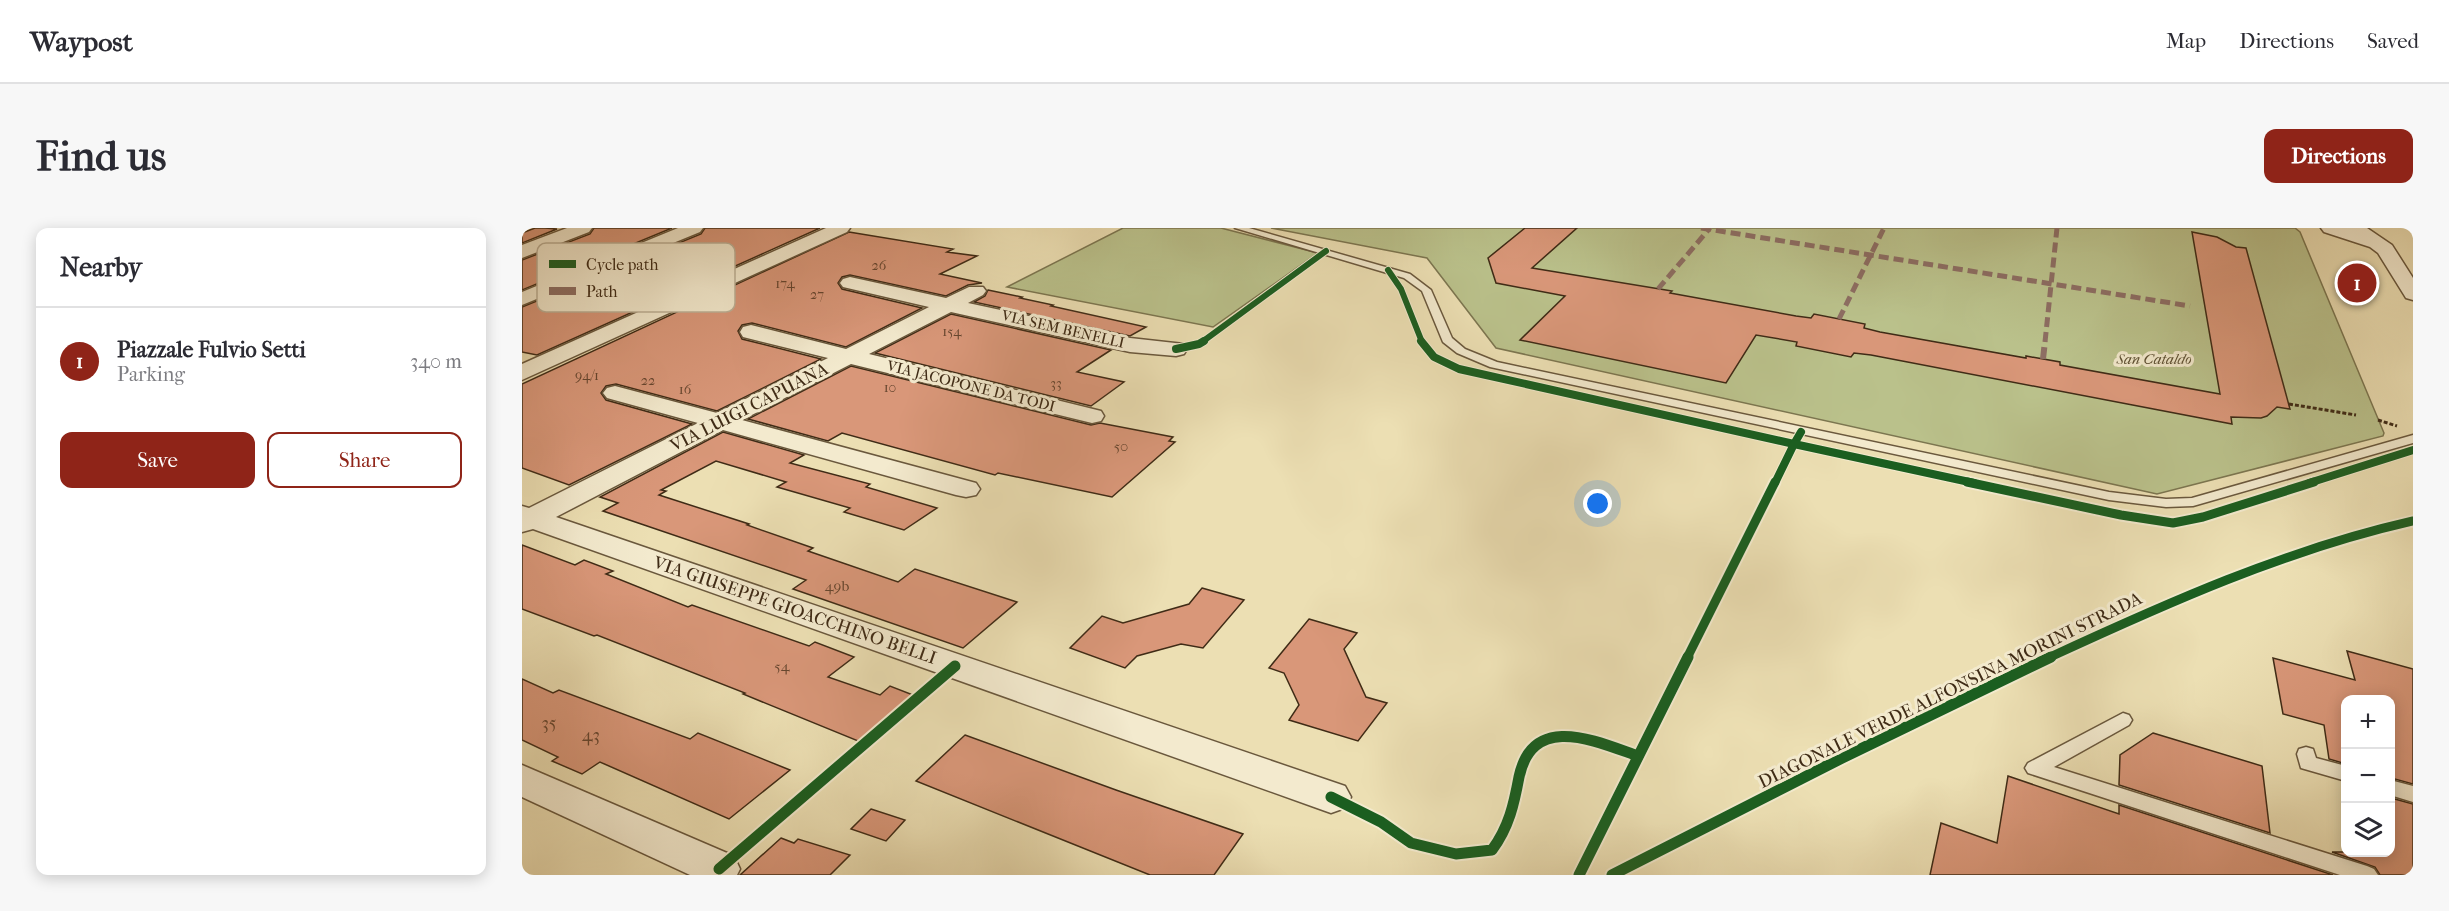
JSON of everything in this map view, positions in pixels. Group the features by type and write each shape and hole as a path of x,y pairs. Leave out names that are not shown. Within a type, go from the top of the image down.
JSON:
{"street":[{"path":"560,243 583,228"},
{"path":"658,243 694,228"},
{"path":"735,276 841,228"},
{"path":"2330,228 2376,243"},
{"path":"2356,228 2385,249 2413,294"},
{"name":"VIA SEM BENELLI","path":"850,283 1130,345 1176,349"},
{"name":"VIA LUIGI CAPUANA","path":"525,518 720,422 976,291"},
{"path":"522,299 537,293"},
{"path":"522,373 656,312"},
{"name":"VIA JACOPONE DA TODI","path":"751,332 1092,416"},
{"path":"615,393 966,489"},
{"name":"VIA GIUSEPPE GIOACCHINO BELLI","path":"525,518 1331,797"},
{"path":"522,780 719,869"}],"lane":[{"path":"1239,228 1407,276 1426,290 1447,340 1461,351 1494,365 2109,496 2158,503 2193,502 2413,439"},
{"path":"2123,720 2035,768 2367,875"},
{"path":"2306,754 2308,763 2341,773"},
{"path":"2395,789 2413,794"}],"path":[{"path":"2289,404 2356,416"}],"green space":[{"path":"1123,228 1221,228 1318,253 1213,327 1007,287"},
{"name":"San Cataldo","path":"1271,228 2295,228 2300,232 2384,433 2383,436 2157,494 1496,348 1427,258"}],"building":[{"path":"535,228 557,229 522,243 522,233"},
{"path":"594,228 672,228 636,243 566,243 590,234"},
{"path":"705,228 820,228 735,266 735,243 679,243 701,234"},
{"path":"1525,228 1577,228 1532,268 1672,291 1670,293 1796,316 1811,318 1814,314 1865,324 1864,328 1880,332 2060,362 2060,365 2220,394 2192,232 2217,237 2236,247 2246,248 2290,409 2277,407 2261,418 2231,417 2232,424 1871,355 1854,353 1851,357 1796,346 1797,342 1756,335 1726,383 1520,340 1565,296 1496,283 1488,258"},
{"path":"849,232 953,249 947,252 977,256 940,274 982,283 968,285 946,296 850,275 842,277 838,283 842,289 922,308 846,347 752,323 742,325 738,331 742,339 821,359 717,411 616,384 606,386 601,393 606,400 692,424 569,485 522,468 522,384 677,312 735,312 735,285"},
{"path":"537,254 537,284 522,290 522,260"},
{"path":"988,290 1146,327 1130,336 974,302 985,296"},
{"path":"537,301 537,312 633,312 537,355 522,352 522,307"},
{"path":"951,314 1111,350 1077,372 1124,382 1091,406 875,353"},
{"path":"851,366 1091,425 1100,423 1173,437 1169,441 1175,442 1112,497 998,473 995,475 842,433 828,441 748,419"},
{"path":"723,432 804,455 790,463 870,484 866,487 937,508 904,530 844,512 850,508 777,487 786,482 716,461 661,490 666,491 659,495 749,524 747,525 813,548 808,551 898,582 915,569 1017,602 963,648 793,589 806,580 603,511 618,503 600,497"},
{"path":"522,545 575,565 584,560 613,571 606,574 688,607 692,605 809,646 815,642 854,657 828,677 880,695 890,686 913,695 858,741 743,694 745,693 597,635 594,636 522,609"},
{"path":"1202,588 1244,600 1203,648 1181,644 1137,656 1125,668 1070,648 1102,616 1123,623 1189,604"},
{"path":"1309,619 1357,633 1344,649 1366,697 1387,703 1358,741 1289,720 1299,705 1284,673 1269,668"},
{"path":"2347,651 2413,669 2413,784 2395,779 2395,695 2341,695 2341,763 2329,759 2324,725 2283,714 2273,658 2355,680"},
{"path":"522,679 553,693 559,690 690,739 698,733 790,770 729,819 600,762 582,774 552,761 558,757 522,740"},
{"path":"2153,733 2262,766 2270,833 2119,785 2120,755"},
{"path":"965,735 1243,834 1214,875 1150,875 916,781"},
{"path":"2008,776 2119,814 2119,805 2333,875 1930,875 1941,823 1997,843"},
{"path":"2395,799 2413,804 2413,875 2380,875 2375,867 2346,857 2395,857"},
{"path":"871,809 905,820 886,841 851,829"},
{"path":"781,838 794,843 798,839 850,855 830,875 740,875"}],"marked path":[{"path":"1701,228 2190,306"},
{"path":"1658,289 1710,228"},
{"path":"1839,319 1884,228"},
{"path":"2043,359 2057,228"}],"cycle path":[{"path":"1176,349 1199,344 1326,251"},
{"path":"1388,270 1406,299 1417,331 1427,350 1446,364 1459,369 1794,444 1801,432"},
{"path":"1579,875 1794,444 2121,515 2173,523 2203,517 2413,450"},
{"name":"DIAGONALE VERDE ALFONSINA MORINI STRADA","path":"1612,875 1900,729 2156,609 2283,557 2369,531 2413,521"},
{"path":"719,869 955,666"},
{"path":"1331,797 1381,822 1411,843 1456,854 1492,850 1509,823 1527,754 1538,742 1552,737 1568,736 1604,744 1638,756"}],"place":[{"name":"Piazzale Fulvio Setti","path":"2357,283"}]}
